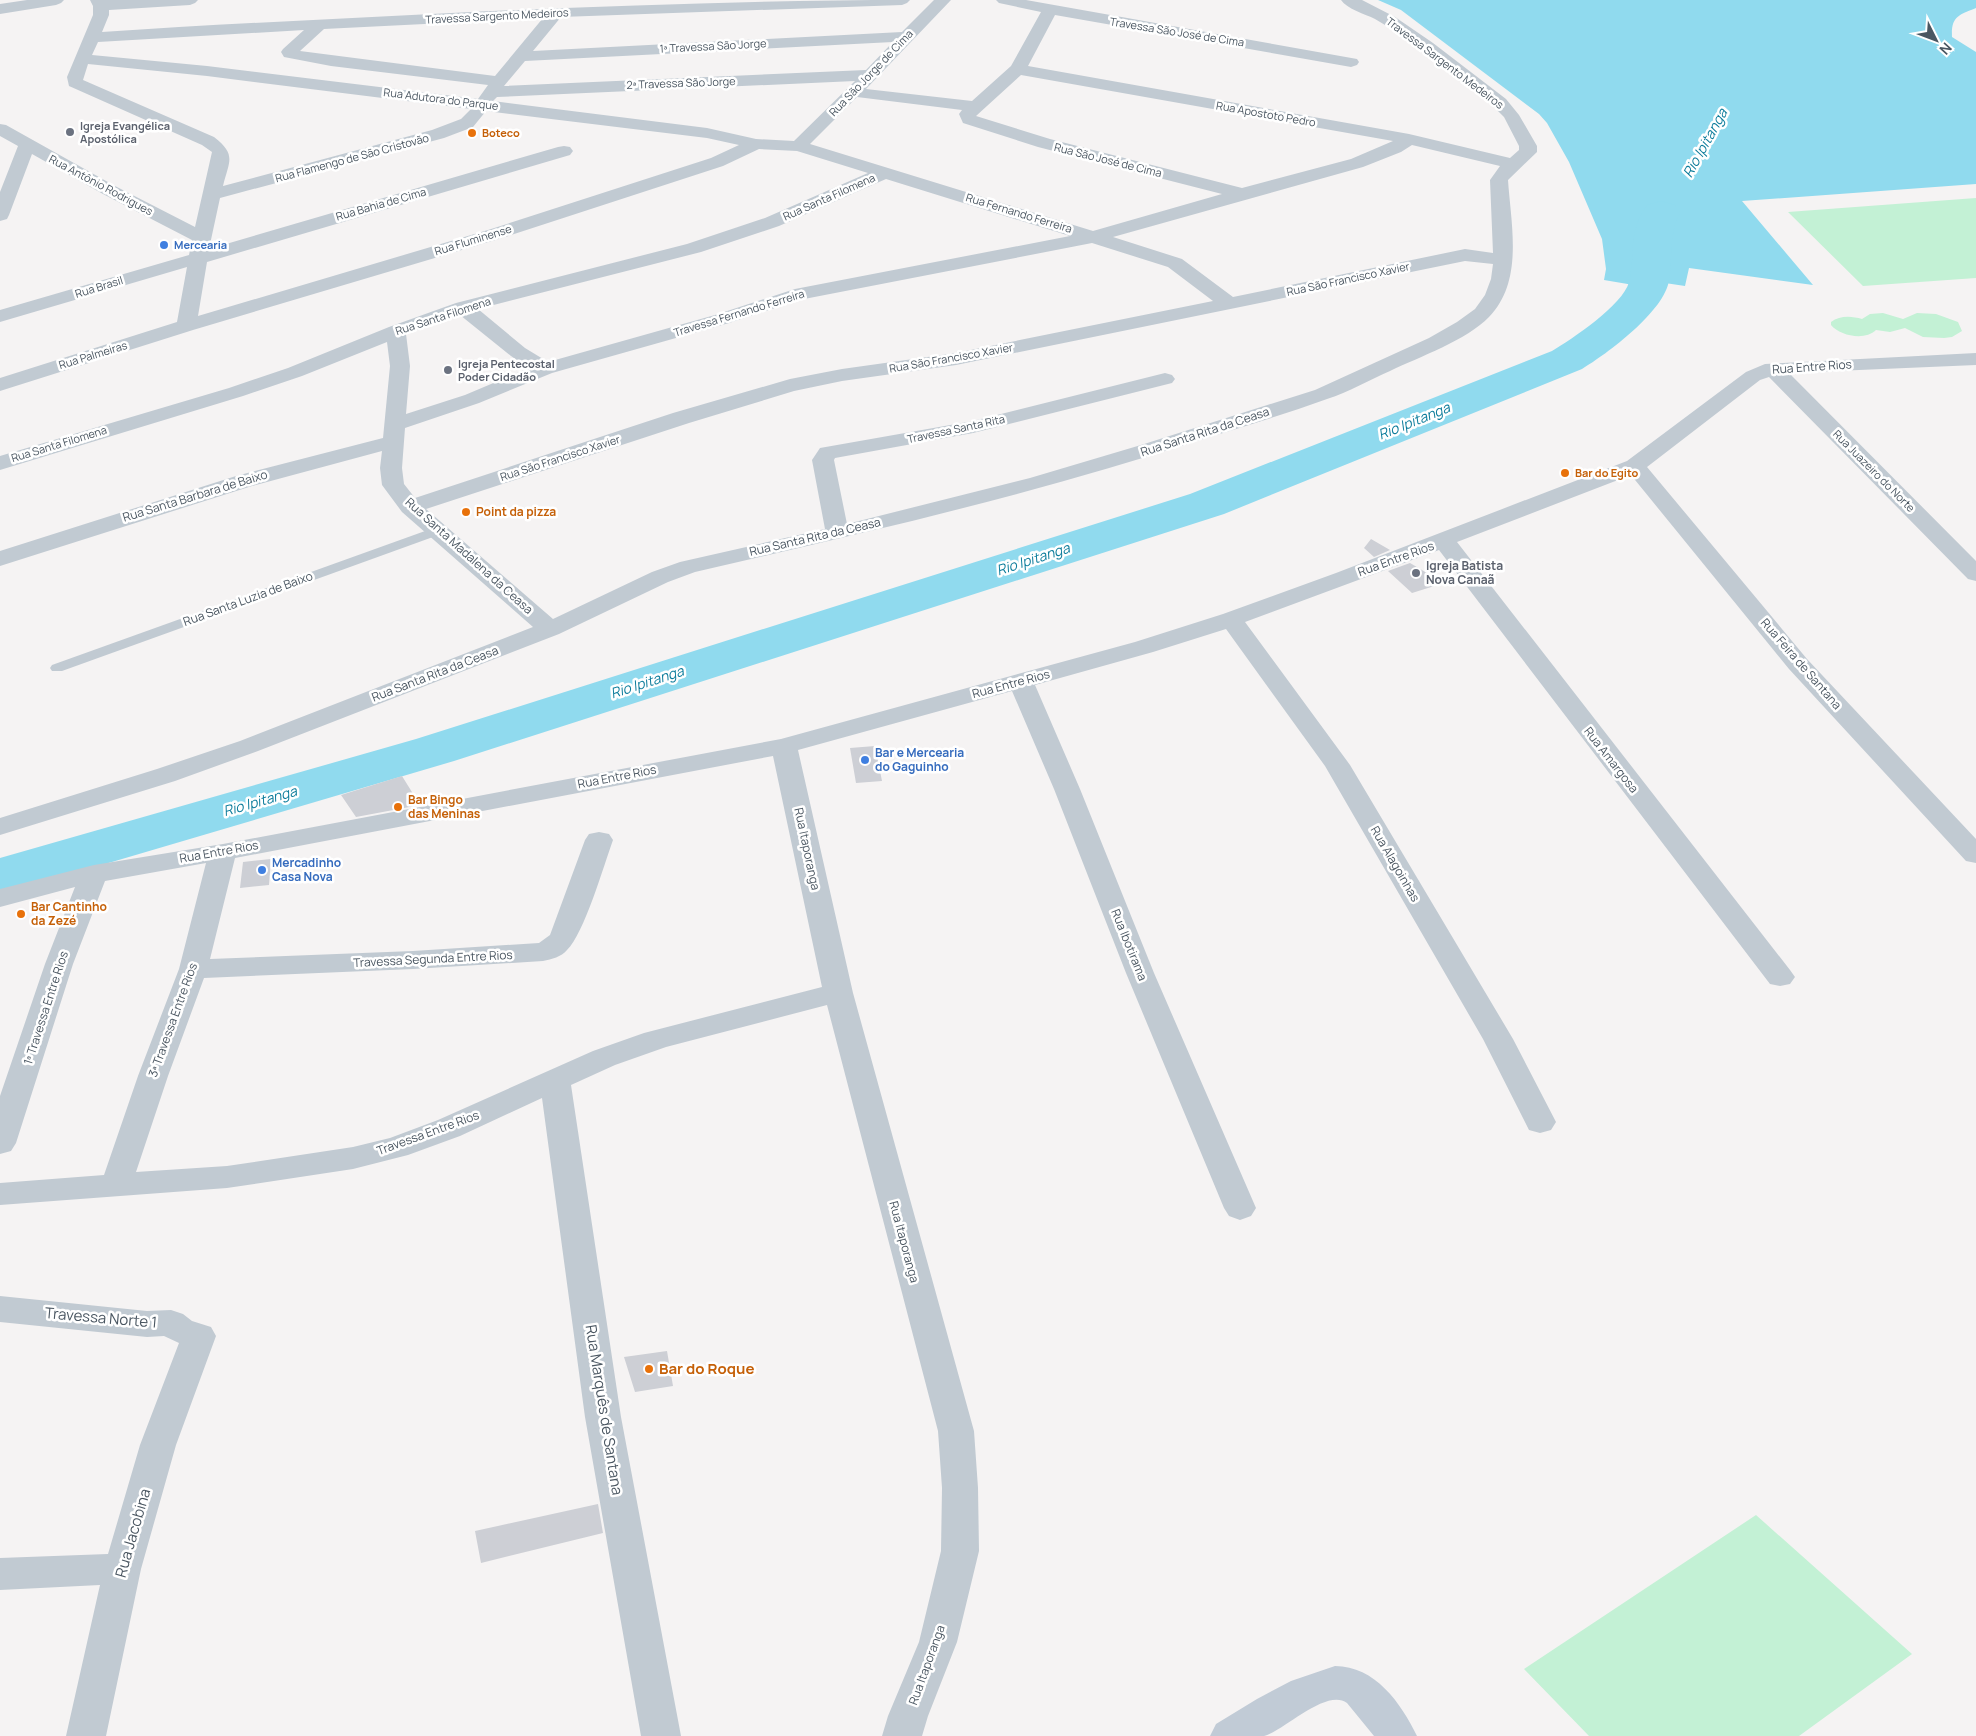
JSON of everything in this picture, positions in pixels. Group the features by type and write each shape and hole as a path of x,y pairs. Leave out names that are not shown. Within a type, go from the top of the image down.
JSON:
{"street":[{"path":"0,9 56,0"},
{"path":"186,326 200,247 221,156 217,147 208,141 75,82 75,77 100,15 100,3 190,0"},
{"name":"Travessa Sargento Medeiros","path":"91,38 320,24 902,0"},
{"name":"Rua São Jorge de Cima","path":"798,146 944,0"},
{"name":"Travessa São José de Cima","path":"1004,0 1050,10 1351,62"},
{"name":"Travessa Sargento Medeiros","path":"1349,0 1376,12 1396,25 1500,103 1511,115 1528,146 1528,152 1512,164"},
{"path":"975,114 1018,69 1050,10"},
{"name":"Rua Flamengo de São Cristovão","path":"212,195 455,128 467,122 556,13"},
{"path":"320,24 289,52 290,54 491,92"},
{"name":"1ª Travessa São Jorge","path":"520,56 906,38"},
{"name":"Rua Adutora do Parque","path":"83,59 198,70 491,92 756,144 798,146"},
{"name":"Rua Apostoto Pedro","path":"1018,69 1409,139 1512,164"},
{"name":"2ª Travessa São Jorge","path":"491,92 871,75"},
{"name":"Rua São José de Cima","path":"853,92 975,114 1044,143 1242,194"},
{"name":"Rua Antônio Rodrigues","path":"0,129 109,190 200,247"},
{"name":"Rua São José de Cima","path":"1094,237 1357,163 1395,148 1409,139"},
{"name":"Rua Fluminense","path":"186,326 495,234 717,162 756,144"},
{"path":"0,215 28,145"},
{"name":"Rua Fernando Ferreira","path":"798,146 1094,237 1175,264 1230,303"},
{"name":"Rua Bahia de Cima","path":"200,247 564,151"},
{"name":"Rua Santa Rita da Ceasa","path":"0,827 166,775 240,749 550,629 669,574 726,557 837,533 1038,483 1149,450 1322,394 1436,342 1482,313 1495,295 1501,279 1503,260 1499,180 1512,164"},
{"name":"Rua Santa Filomena","path":"0,463 236,392 295,372 396,331 463,307 703,245 772,222 886,172"},
{"name":"Travessa Fernando Ferreira","path":"394,433 472,398 545,369 722,320 795,295 1094,237"},
{"name":"Rua Brasil","path":"0,316 200,247"},
{"name":"Rua São Francisco Xavier","path":"410,506 681,418 790,385 842,375 956,359 1465,255 1503,260"},
{"path":"463,307 518,352 545,369"},
{"name":"Rua Palmeiras","path":"0,385 186,326"},
{"name":"Rua Santa Madalena da Ceasa","path":"396,331 400,366 394,433 393,485 410,506 440,530 550,629"},
{"name":"Rua Entre Rios","path":"0,898 94,874 223,852 784,746 1021,682 1230,620 1444,541 1635,466 1753,376 1772,368 1976,359"},
{"name":"Rua Juazeiro do Norte","path":"1772,368 1976,574"},
{"name":"Travessa Santa Rita","path":"837,533 823,460 828,453 973,427 1165,378"},
{"name":"Rua Santa Barbara de Baixo","path":"0,559 211,490 342,453 394,433"},
{"name":"Rua Feira de Santana","path":"1635,466 1798,664 1976,855"},
{"name":"Rua Amargosa","path":"1444,541 1780,977"},
{"name":"Rua Alagoinhas","path":"1230,620 1337,765 1498,1039 1540,1122"},
{"name":"Rua Ibotirama","path":"1021,682 1068,789 1140,973 1240,1208"},
{"name":"Rua Itaporanga","path":"784,746 838,993 956,1431 960,1488 960,1551 938,1642 908,1716 902,1736"},
{"name":"Travessa Segunda Entre Rios","path":"193,969 403,961 543,952 552,949 560,942 564,935 599,840"},
{"name":"3ª Travessa Entre Rios","path":"116,1186 153,1076 193,969 223,852"},
{"name":"1ª Travessa Entre Rios","path":"0,1143 59,964 94,874"},
{"name":"Travessa Entre Rios","path":"0,1194 227,1177 353,1158 396,1147 449,1128 555,1082 604,1058 656,1040 838,993"},
{"name":"Rua Marquês de Santana","path":"555,1082 603,1417 661,1736"},
{"name":"Travessa Norte 1","path":"0,1309 147,1324 171,1323 180,1330 199,1336"},
{"name":"Rua Jacobina","path":"86,1736 122,1569 158,1445 199,1336"},
{"path":"0,1574 122,1569"},
{"path":"1230,1736 1303,1694 1332,1683 1349,1683 1366,1696 1397,1736"}],"lane":[{"name":"Rua Santa Luzia de Baixo","path":"57,668 440,530"}],"green space":[{"path":"1976,198 1976,278 1863,286 1788,212"},
{"path":"1883,313 1903,319 1917,313 1936,314 1958,322 1962,331 1952,337 1944,338 1923,337 1905,328 1890,332 1876,330 1866,335 1853,336 1840,332 1831,325 1831,322 1842,317 1862,319 1870,314"},
{"path":"1756,1515 1912,1654 1799,1736 1589,1736 1524,1669"}],"water":[{"path":"1378,0 1976,0 1976,8 1957,17 1955,20 1952,37 1976,52 1976,184 1742,201 1813,285 1689,268 1685,286 1665,283 1663,290 1604,280 1606,269 1602,239 1569,162 1547,123 1539,114 1401,10"}],"building":[{"path":"1371,539 1390,550 1374,557 1364,548"},
{"path":"1410,563 1444,583 1412,593 1388,571"},
{"path":"875,746 882,781 856,783 850,748"},
{"path":"402,776 420,805 356,817 341,795"},
{"path":"271,859 269,885 240,888 243,862"},
{"path":"667,1351 673,1386 635,1392 624,1357"},
{"path":"598,1504 603,1533 481,1563 475,1531"}],"waterway":[{"name":"Rio Ipitanga","path":"0,877 435,750 1207,504 1567,360 1587,348 1621,320 1647,288 1650,274 1652,238 1661,213"}],"place":[{"name":"Igreja Evangélica Apostólica","path":"70,132"},
{"name":"Boteco","path":"472,133"},
{"name":"Mercearia","path":"164,245"},
{"name":"Igreja Pentecostal Poder Cidadão","path":"448,370"},
{"name":"Bar do Egito","path":"1565,473"},
{"name":"Point da pizza","path":"466,512"},
{"name":"Igreja Batista Nova Canaã","path":"1416,573"},
{"name":"Bar e Mercearia do Gaguinho","path":"865,760"},
{"name":"Bar Bingo das Meninas","path":"398,807"},
{"name":"Mercadinho Casa Nova","path":"262,870"},
{"name":"Bar Cantinho da Zezé","path":"21,914"},
{"name":"Bar do Roque","path":"649,1369"}]}
